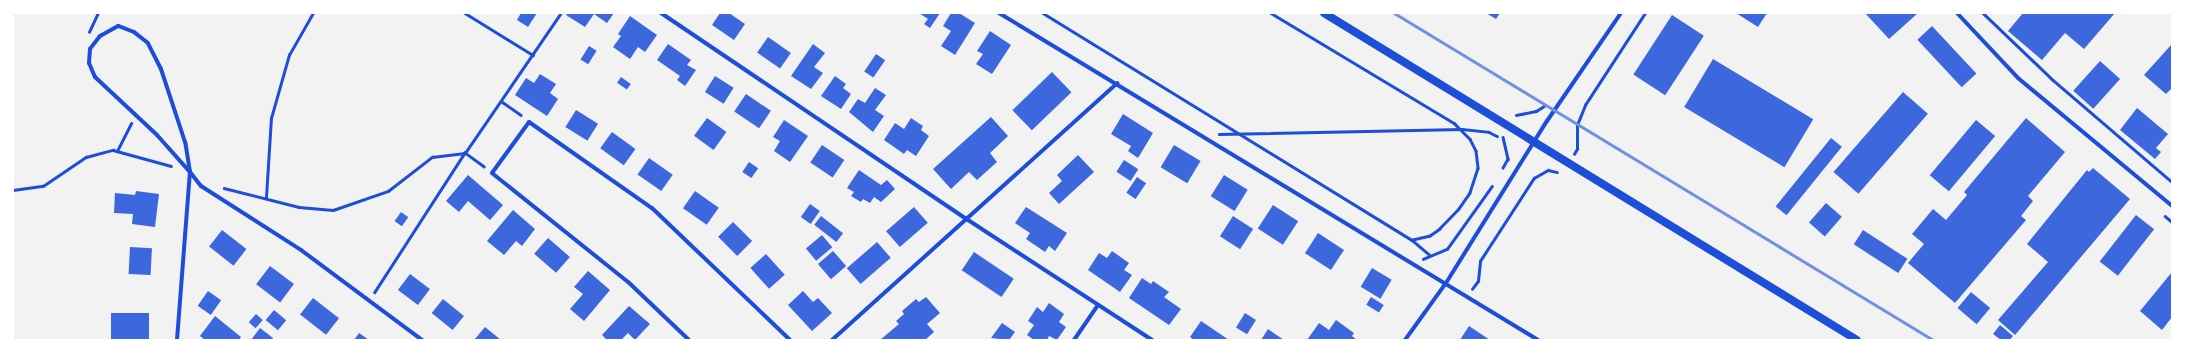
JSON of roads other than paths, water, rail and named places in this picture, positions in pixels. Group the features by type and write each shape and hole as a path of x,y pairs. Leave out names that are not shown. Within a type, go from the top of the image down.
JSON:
{"main road":[{"path":"1324,13 1857,340"}],"street":[{"path":"661,13 965,218 1152,340"},
{"path":"998,13 1117,83 1538,340"},
{"path":"1405,340 1446,283 1534,143 1621,13"},
{"path":"1957,13 2018,78 2172,206"},
{"path":"176,340 190,172 185,142 161,69 148,43 134,32 118,26 100,36 90,48 89,63 95,77 157,135 190,172 201,186 301,250 422,340"},
{"path":"832,340 965,218 1117,83"},
{"path":"689,340 628,282 492,173 529,122 652,208 790,340"},
{"path":"1074,340 1098,305"}],"railway":[{"path":"1394,13 1933,340"}]}
